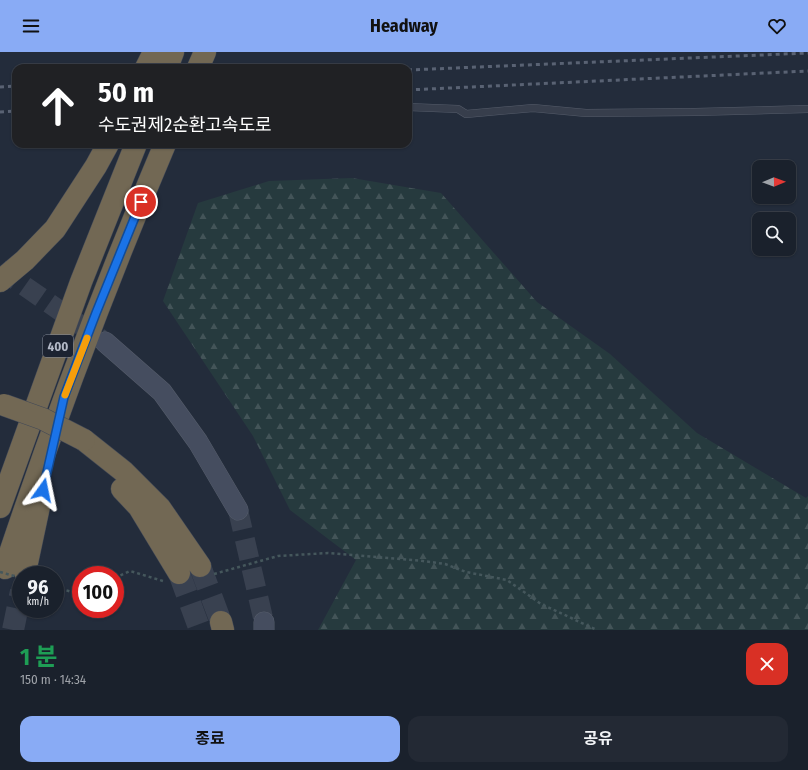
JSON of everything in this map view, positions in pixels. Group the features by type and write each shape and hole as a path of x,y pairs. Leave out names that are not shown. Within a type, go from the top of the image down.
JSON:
{"highway":[{"path":"148,64 154,52"},
{"path":"168,64 173,52"},
{"path":"200,64 204,52"},
{"path":"0,281 25,260 55,229 96,166 106,148"},
{"name":"400","path":"0,507 81,282 134,148"},
{"name":"400","path":"15,566 64,397 96,313 163,148"},
{"path":"1,410 43,419 81,446 123,471 160,508 206,570"},
{"path":"81,446 94,462 139,507 175,578"}],"street":[{"path":"105,342 162,392 198,442 238,510"}],"lane":[{"path":"412,107 458,109 466,114 533,108 586,113 808,109"}],"path":[{"path":"206,570 278,556 328,553 445,564 466,572 507,580 541,604 596,630"},
{"path":"124,574 130,571 175,578"}],"green space":[{"path":"352,178 441,193 537,302 610,354 697,433 806,498 808,496 808,630 318,630 356,560 290,510 253,436 163,301 198,203 269,181"}],"tunnel":[{"path":"0,269 102,340"},
{"path":"238,510 264,622"},
{"path":"200,566 221,622"},
{"path":"179,573 200,630"},
{"path":"13,630 15,618"}],"railway":[{"path":"412,70 808,53"},
{"path":"412,90 808,71"},
{"path":"0,87 12,86"},
{"path":"0,112 12,111"}],"slow traffic":[{"path":"65,395 87,338"}],"route":[{"path":"43,490 64,397 141,202"}]}
